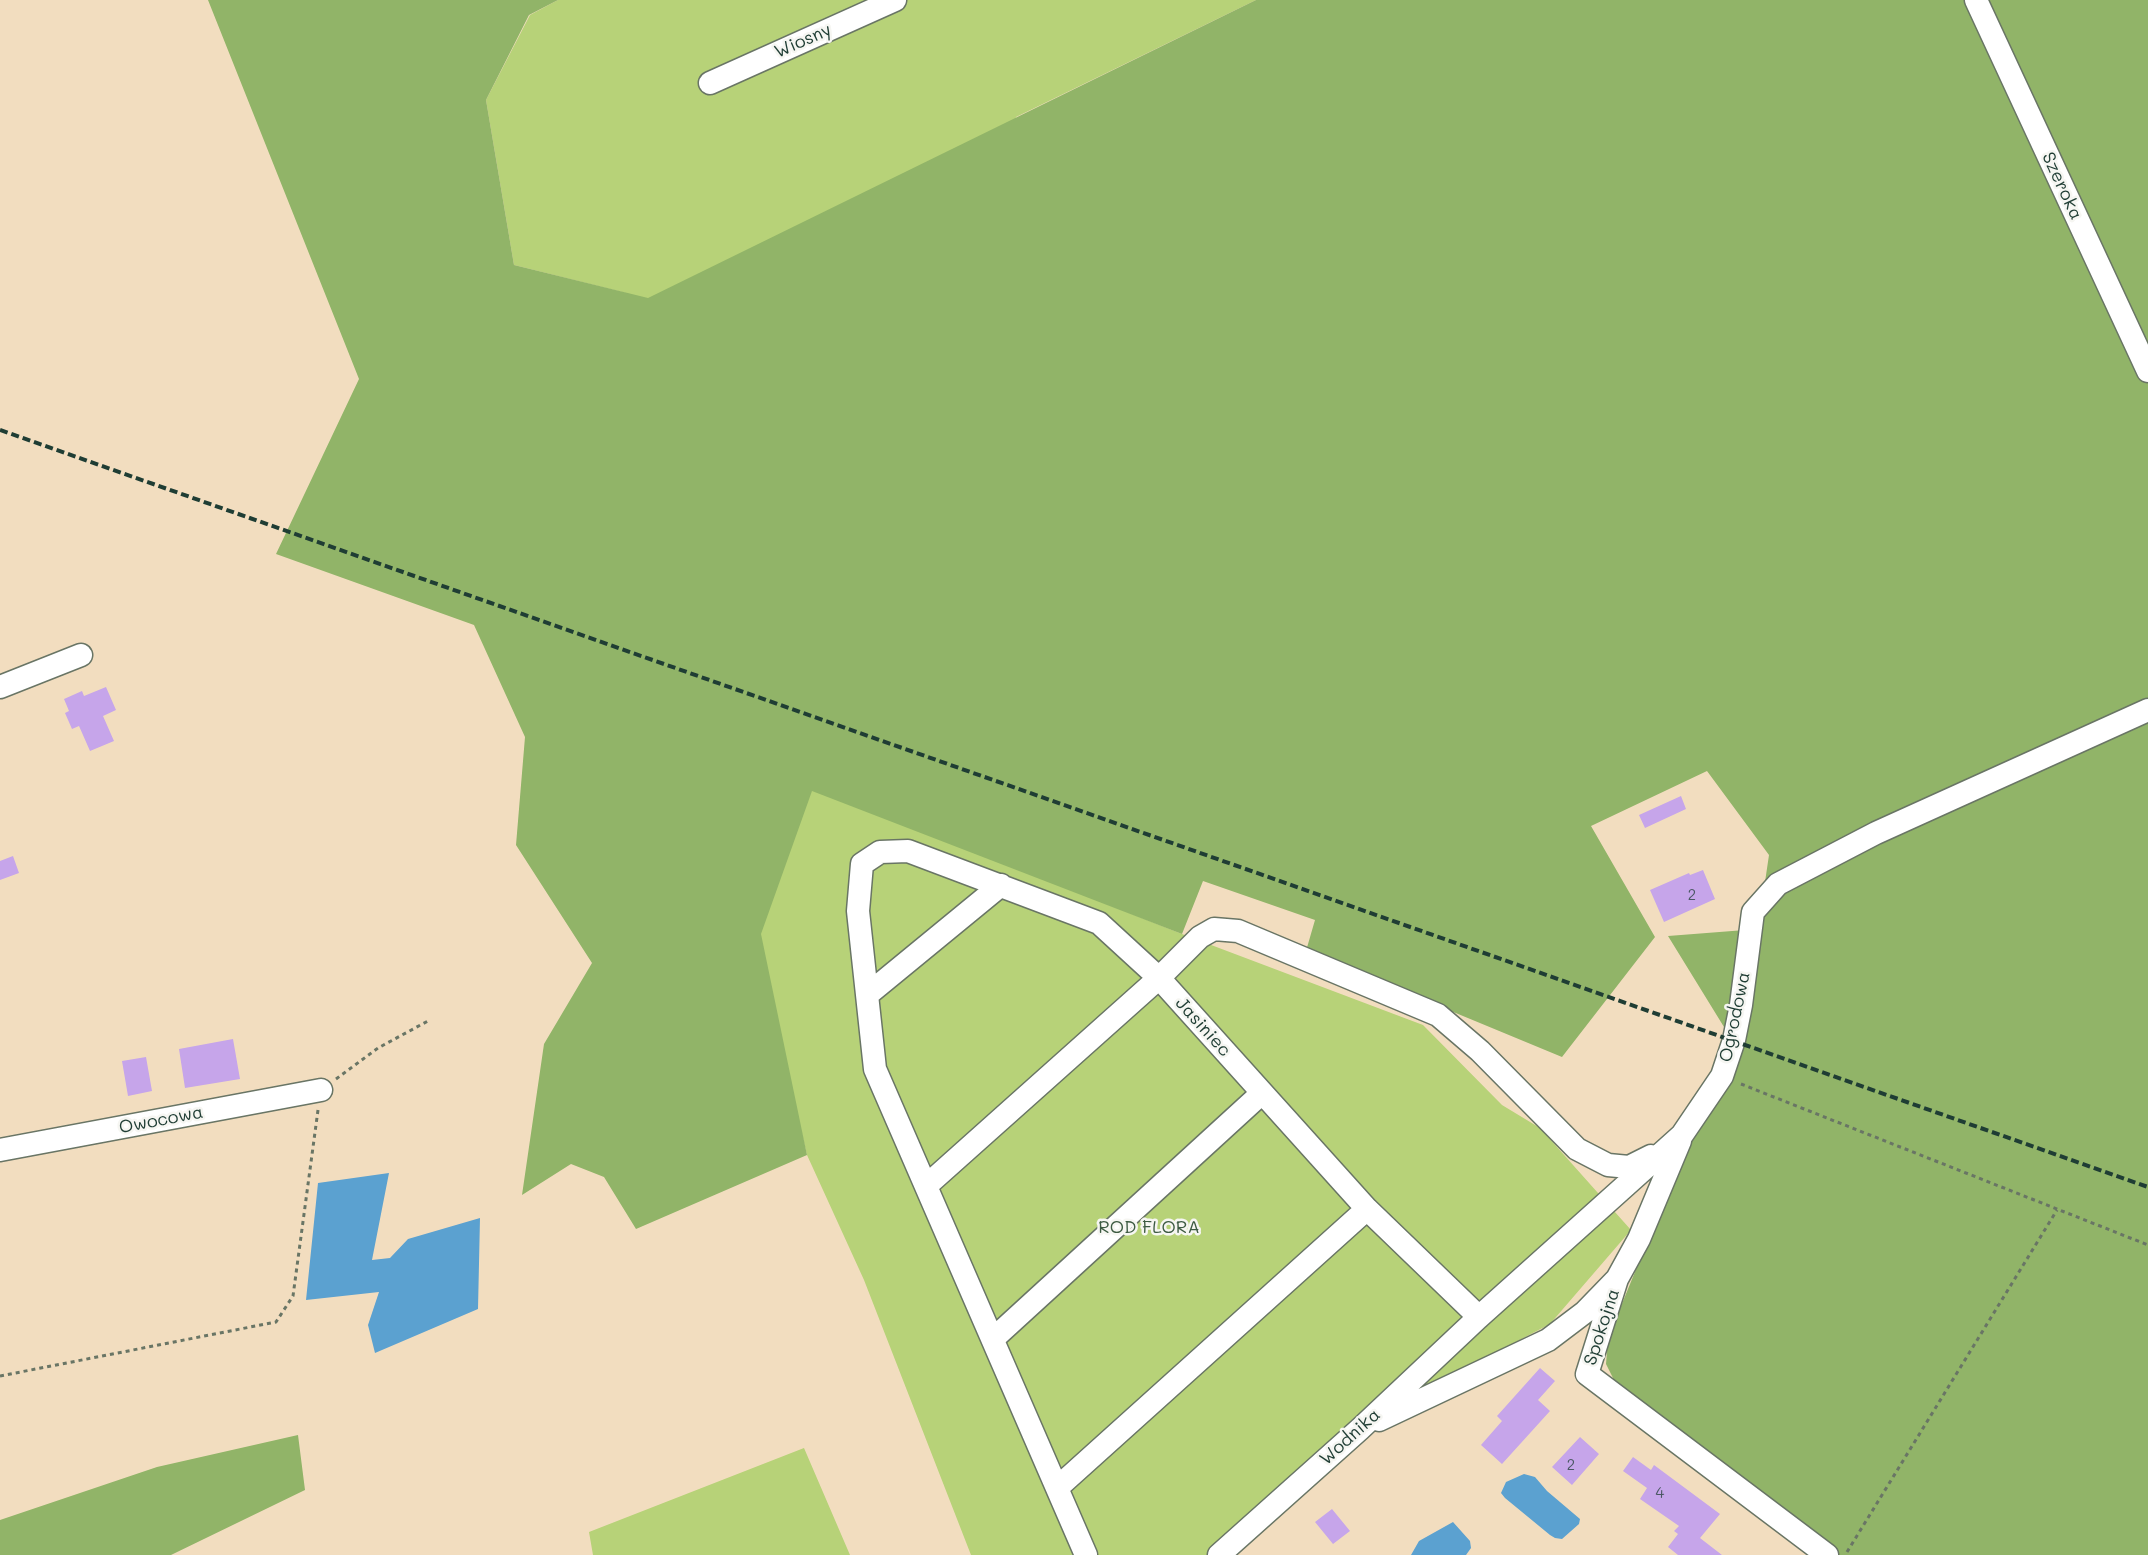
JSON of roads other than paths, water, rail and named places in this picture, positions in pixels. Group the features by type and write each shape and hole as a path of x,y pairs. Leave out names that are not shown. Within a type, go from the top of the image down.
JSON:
{"street":[{"name":"Wiosny","path":"710,83 895,0"},
{"name":"Szeroka","path":"1976,0 2148,372"},
{"path":"0,687 81,655"},
{"name":"Ogrodowa","path":"1479,1317 1682,1135 1722,1076 1734,1040 1742,1005 1753,912 1778,884 1876,833 2148,710"},
{"name":"Jasiniec","path":"867,995 858,911 862,864 880,852 908,852 1099,923 1159,978 1367,1209 1479,1317"},
{"path":"1001,885 867,995 875,1069 1086,1555"},
{"path":"926,1186 1159,978 1200,937 1214,929 1238,931 1438,1015 1480,1051 1578,1149 1608,1165 1629,1167 1649,1157 1682,1135"},
{"name":"Owocowa","path":"0,1150 322,1090"},
{"path":"993,1339 1262,1093"},
{"path":"1617,1279 1639,1238 1682,1135"},
{"path":"1057,1488 1367,1209"},
{"name":"Spokojna","path":"1360,1429 1548,1340 1585,1312 1617,1279"},
{"name":"Spokojna","path":"1617,1279 1587,1374 1827,1555"},
{"name":"Wodnika","path":"1219,1555 1360,1429 1479,1317"}],"water":[{"path":"389,1173 372,1260 390,1258 408,1239 480,1218 478,1309 375,1353 368,1325 379,1292 306,1300 318,1183"},
{"path":"1524,1474 1535,1477 1547,1491 1580,1519 1579,1524 1562,1539 1550,1535 1501,1493 1506,1482"},
{"path":"1453,1522 1470,1541 1471,1548 1466,1555 1411,1555 1419,1541"}],"railway":[{"path":"0,430 2148,1187"}],"park label":[{"name":"ROD FLORA","path":"1149,1227"}]}
